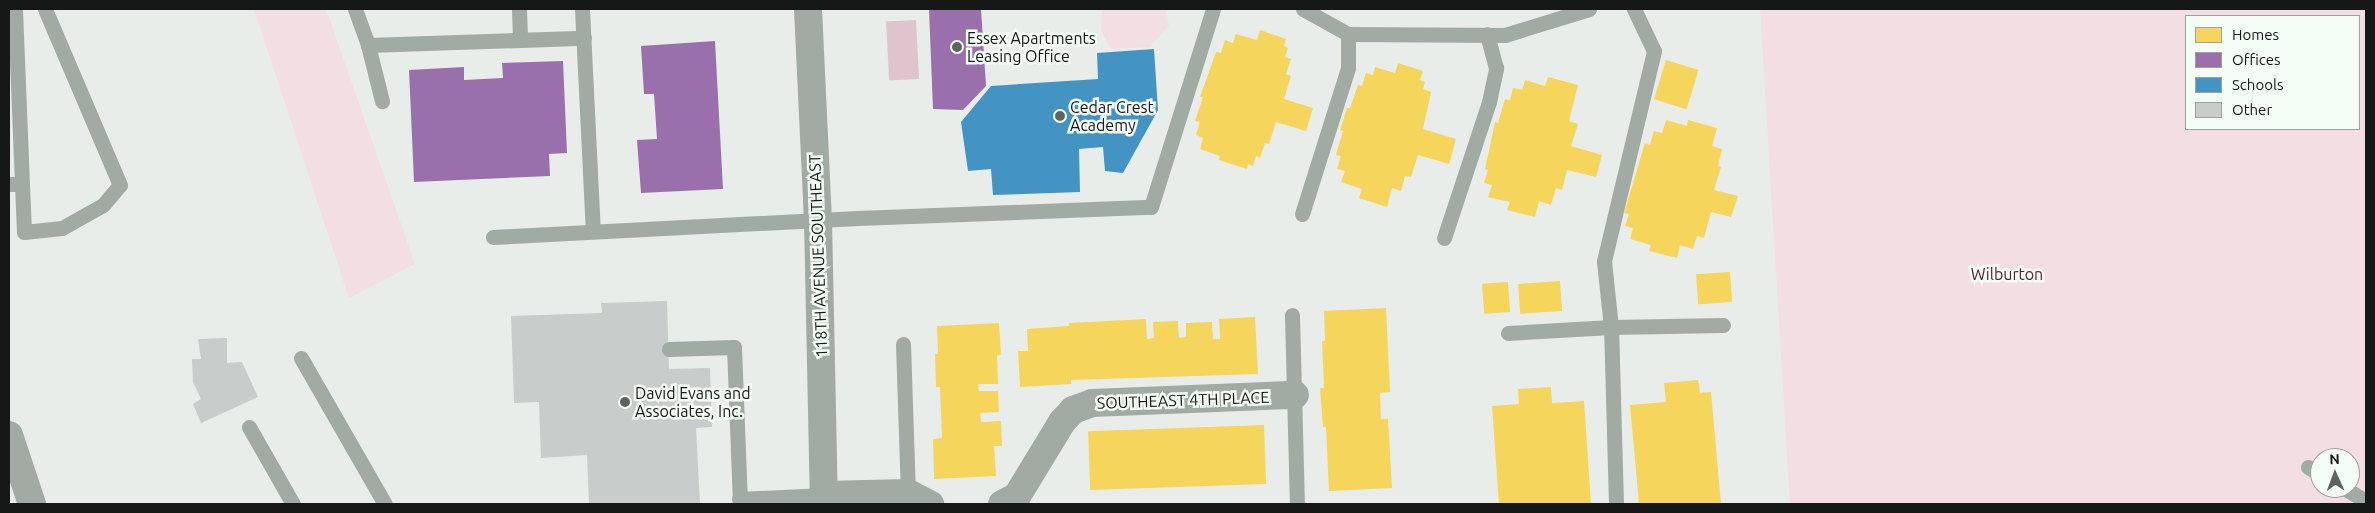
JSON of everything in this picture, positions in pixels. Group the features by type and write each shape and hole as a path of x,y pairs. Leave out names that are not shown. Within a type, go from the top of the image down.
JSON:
{"street":[{"name":"118TH AVENUE SOUTHEAST","path":"808,9 818,220 824,500"},
{"name":"SOUTHEAST 4TH PLACE","path":"1002,504 1017,496 1062,422 1074,410 1092,403 1295,396"},
{"path":"9,435 32,504"},
{"path":"824,500 919,499"}],"lane":[{"path":"15,9 15,184 24,232 62,228 103,205 120,185 44,9"},
{"path":"355,9 368,45 382,101"},
{"path":"519,9 520,40"},
{"path":"582,9 593,230"},
{"path":"493,237 593,230 1151,207 1213,9"},
{"path":"1303,9 1348,34 1505,35 1589,9"},
{"path":"1616,504 1611,327 1604,261 1654,51 1634,9"},
{"path":"1302,214 1348,68 1348,34"},
{"path":"1444,238 1490,102 1496,68 1487,34"},
{"path":"368,45 584,38"},
{"path":"1292,315 1297,504"},
{"path":"1508,333 1611,327 1723,325"},
{"path":"903,344 919,499"},
{"path":"669,349 734,347 740,502 824,500"},
{"path":"301,358 385,504"},
{"path":"249,427 293,504"}],"green space":[{"path":"254,9 326,9 415,264 349,298"},
{"path":"1102,9 1166,9 1169,26 1149,47 1111,49 1101,31"},
{"name":"Wilburton","path":"1760,9 2366,9 2366,504 1790,504"}],"shaded area":[{"path":"916,20 919,79 889,80 886,22"}],"building: Homes":[{"path":"1260,30 1286,39 1284,46 1288,48 1285,57 1291,59 1286,74 1291,76 1284,99 1313,108 1306,131 1276,122 1269,144 1265,143 1260,158 1256,156 1253,166 1248,164 1247,169 1219,160 1220,156 1200,149 1203,138 1196,135 1200,122 1195,121 1203,97 1200,97 1216,52 1221,53 1225,40 1233,43 1236,34 1257,40"},
{"path":"1666,60 1699,70 1687,109 1654,99"},
{"path":"1398,63 1423,71 1420,80 1425,82 1423,89 1431,92 1423,129 1456,139 1449,164 1418,155 1411,177 1405,176 1401,191 1392,188 1387,207 1359,198 1362,189 1341,182 1345,171 1337,169 1341,156 1336,155 1343,131 1340,130 1347,108 1350,108 1358,85 1362,86 1366,73 1373,75 1375,67 1395,73"},
{"path":"1548,77 1578,85 1569,121 1578,124 1571,146 1602,155 1596,177 1567,170 1562,190 1556,188 1551,205 1539,201 1535,217 1507,210 1510,202 1488,197 1492,185 1484,183 1488,170 1485,169 1495,122 1498,123 1505,99 1510,100 1513,88 1522,90 1525,80 1545,86"},
{"path":"1666,120 1687,126 1688,120 1717,128 1712,146 1722,149 1718,166 1721,167 1714,190 1738,196 1731,217 1711,212 1704,238 1697,236 1693,249 1680,245 1677,258 1649,251 1651,245 1630,239 1633,228 1625,226 1629,214 1624,213 1645,143 1650,145 1654,131 1662,133"},
{"path":"1730,272 1732,302 1698,304 1696,274"},
{"path":"1560,281 1562,311 1520,314 1518,284"},
{"path":"1508,282 1510,312 1484,314 1482,284"},
{"path":"1386,308 1390,392 1380,393 1381,419 1388,419 1392,488 1329,491 1326,427 1323,427 1320,388 1324,388 1322,341 1325,341 1324,311"},
{"path":"1255,317 1258,374 1071,380 1071,384 1020,387 1018,351 1028,351 1027,329 1069,326 1069,323 1146,319 1147,339 1154,338 1153,322 1178,321 1179,338 1186,337 1186,323 1212,322 1213,339 1220,339 1219,319"},
{"path":"999,323 1001,355 997,355 998,384 978,384 979,391 998,391 999,412 980,413 981,422 1001,421 1002,446 994,446 996,476 934,479 933,439 942,438 940,387 936,387 935,354 938,354 937,326"},
{"path":"1698,380 1700,393 1711,392 1721,504 1639,504 1630,405 1666,402 1664,383"},
{"path":"1551,387 1552,403 1584,401 1591,504 1499,504 1492,406 1519,404 1518,389"},
{"path":"1264,425 1266,484 1090,490 1088,431"}],"building: Offices":[{"name":"Essex Apartments Leasing Office","path":"929,9 981,9 986,86 963,110 933,109"},
{"path":"715,41 723,189 641,193 637,140 657,139 654,94 644,94 641,46"},
{"path":"563,61 567,153 549,154 550,176 414,182 409,70 464,67 464,80 503,78 502,63"}],"building: Schools":[{"name":"Cedar Crest Academy","path":"1154,49 1158,110 1123,173 1105,171 1103,147 1079,149 1080,192 993,195 991,169 968,171 961,122 991,86 1098,79 1097,53"}],"building: Other":[{"name":"David Evans and Associates, Inc.","path":"667,301 669,369 710,368 712,427 696,428 700,504 589,504 587,455 541,458 539,402 514,403 511,316 602,313 601,303"},
{"path":"227,338 227,363 242,362 258,397 201,423 193,404 201,399 193,382 192,359 201,359 198,339"}],"place":[{"name":"Essex Apartments Leasing Office","path":"957,47"},
{"name":"Cedar Crest Academy","path":"1060,116"},
{"name":"David Evans and Associates, Inc.","path":"625,402"}]}
